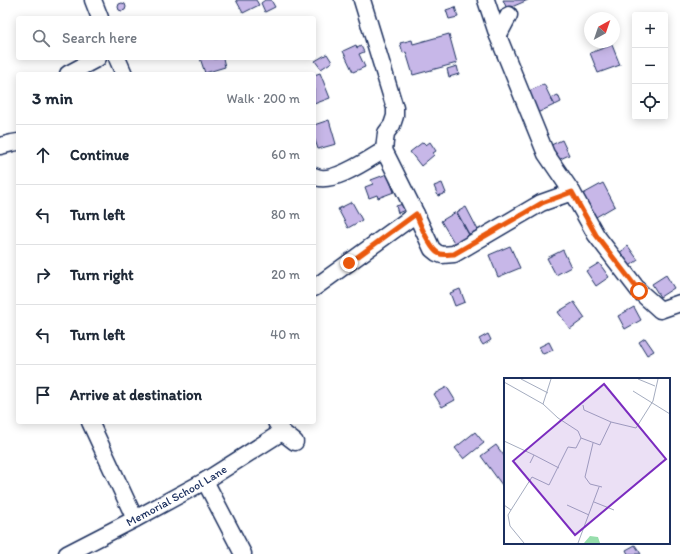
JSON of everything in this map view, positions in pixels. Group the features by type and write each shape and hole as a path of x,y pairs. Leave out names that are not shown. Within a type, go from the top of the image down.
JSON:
{"street":[{"path":"93,0 99,16"},
{"path":"362,0 395,108 395,116 392,125 386,133 384,150 432,249 442,255 454,254 542,203 572,192"},
{"path":"486,0 498,36 546,154 572,192 596,235 639,291 660,310 680,303"},
{"path":"498,36 509,15"},
{"path":"72,72 94,60"},
{"path":"118,60 123,72"},
{"path":"0,146 16,142"},
{"path":"316,177 325,179 332,177 353,168 384,150"},
{"path":"316,287 416,214"},
{"path":"91,424 135,519"},
{"path":"279,427 295,442"},
{"name":"Memorial School Lane","path":"67,554 205,481 279,427"},
{"path":"205,481 243,554"}],"building":[{"path":"236,0 256,0 259,5 243,13"},
{"path":"265,0 271,0 275,7 265,12 261,3"},
{"path":"503,0 528,0 507,9"},
{"path":"120,3 124,3 126,7 124,11 120,11 118,9 118,5"},
{"path":"455,7 458,17 449,19 446,10"},
{"path":"449,34 457,63 413,75 406,52 403,53 400,43 412,40 413,44"},
{"path":"356,45 357,48 361,46 364,52 359,54 365,67 353,72 343,51"},
{"path":"604,48 613,48 620,65 598,73 590,53"},
{"path":"327,54 332,62 321,69 315,61"},
{"path":"201,60 223,60 225,67 205,72"},
{"path":"457,66 459,74 449,77 447,69"},
{"path":"320,73 330,98 316,103 316,74"},
{"path":"544,84 554,105 535,114 525,93"},
{"path":"558,95 561,102 555,105 551,98"},
{"path":"329,120 336,144 318,149 316,143 316,124"},
{"path":"562,140 569,155 556,161 549,146"},
{"path":"423,142 426,145 430,142 436,151 433,153 434,155 421,166 410,152"},
{"path":"387,174 394,192 378,198 377,195 369,198 365,187 373,184 371,180"},
{"path":"442,183 446,193 438,196 434,186"},
{"path":"603,183 615,206 596,217 583,194"},
{"path":"352,202 362,220 348,228 338,209"},
{"path":"403,204 405,210 398,213 396,206"},
{"path":"466,207 478,230 469,234 457,212"},
{"path":"456,212 469,235 455,244 441,221"},
{"path":"510,246 520,268 498,277 489,255"},
{"path":"628,246 638,260 627,268 618,254"},
{"path":"563,250 571,267 556,275 547,258"},
{"path":"599,263 609,277 596,286 586,271"},
{"path":"666,275 674,288 660,297 652,284"},
{"path":"460,289 465,302 455,306 450,293"},
{"path":"574,302 585,318 570,329 558,312"},
{"path":"634,307 641,320 625,329 618,316"},
{"path":"488,334 491,340 483,345 479,339"},
{"path":"645,338 654,351 647,355 639,342"},
{"path":"549,342 553,350 543,354 539,347"},
{"path":"447,387 455,400 442,407 434,394"},
{"path":"475,432 484,443 464,459 455,448"},
{"path":"496,445 504,456 504,488 481,456"},
{"path":"635,545 641,554 628,554 626,550"}],"route":[{"path":"349,263 416,214 432,249 442,255 454,254 542,203 572,192 596,235 639,291"}]}
